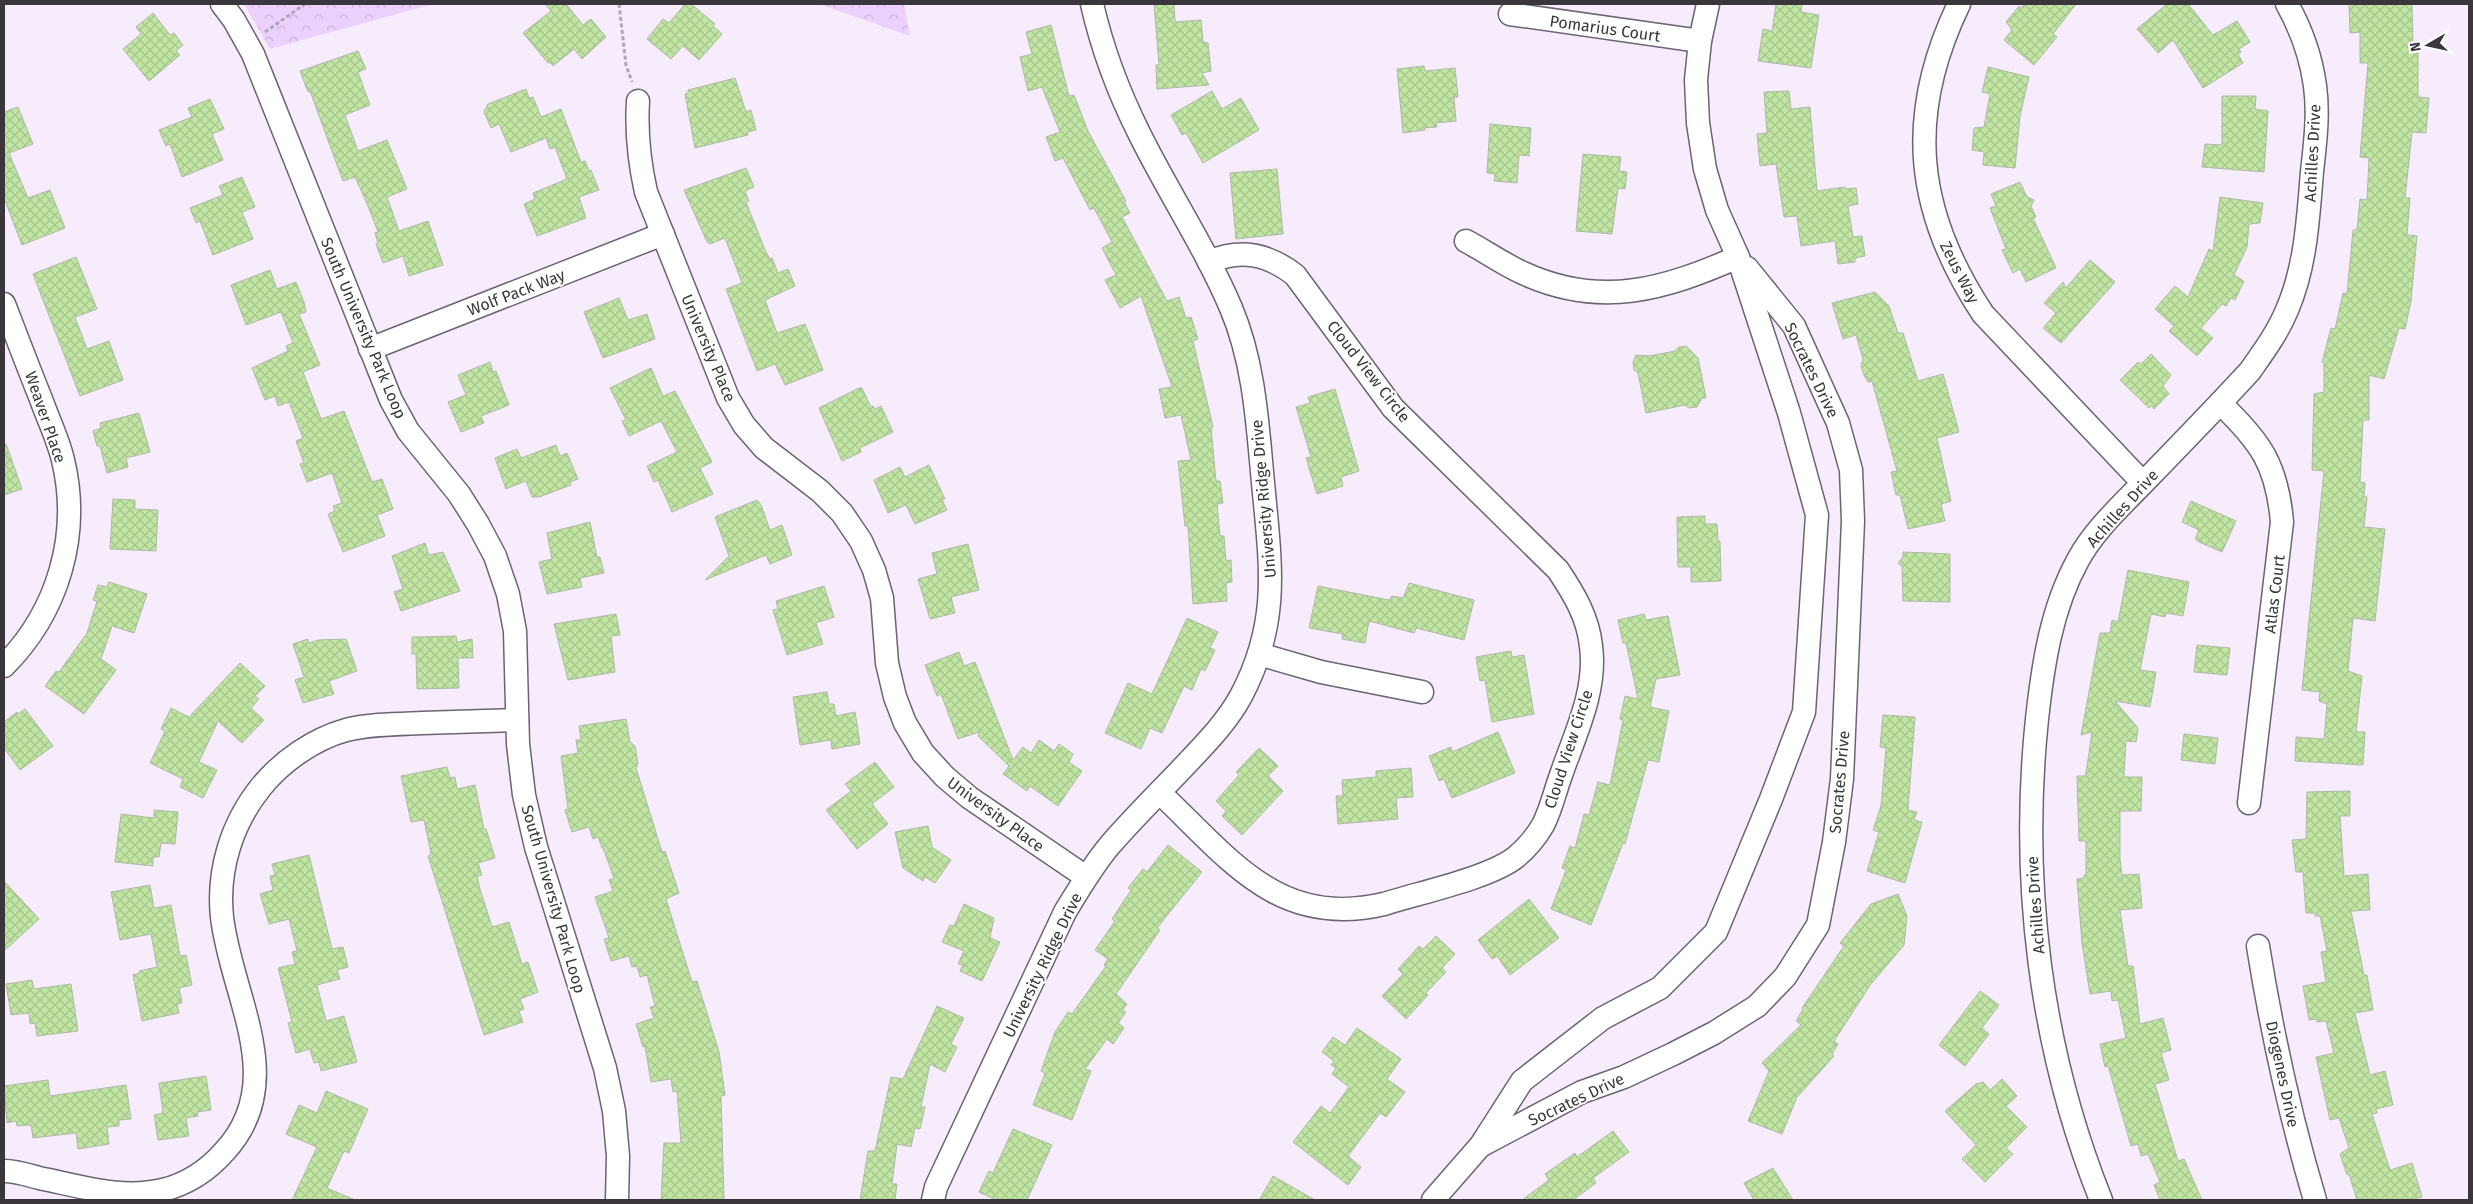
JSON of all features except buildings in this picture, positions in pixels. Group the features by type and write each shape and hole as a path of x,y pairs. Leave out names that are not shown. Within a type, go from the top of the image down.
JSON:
{"street":[{"name":"South University Park Loop","path":"222,4 234,20 253,54 391,400 408,431 459,494 478,524 495,556 508,594 515,631 518,668 517,720 524,795 536,847 605,1068 612,1103 618,1156 616,1200"},
{"name":"University Ridge Drive","path":"933,1200 936,1187 1060,921 1086,877 1110,846 1219,729 1240,698 1259,654 1267,625 1272,590 1253,391 1245,352 1232,310 1209,262 1139,133 1122,96 1097,27 1092,4"},
{"name":"Socrates Drive","path":"1432,1200 1481,1145 1522,1081 1603,1018 1660,988 1716,932 1771,799 1804,712 1817,515 1790,412 1738,257 1717,210 1705,169 1698,123 1696,80 1700,41 1708,4"},
{"name":"Zeus Way","path":"1959,4 1945,32 1934,66 1927,103 1924,141 1927,178 1934,213 1947,252 1963,284 1983,314 2143,483"},
{"name":"Achilles Drive","path":"2101,1200 2067,1100 2050,1030 2039,965 2032,893 2030,822 2033,757 2047,653 2052,624 2063,590 2078,559 2100,528 2250,371 2271,342 2287,310 2299,276 2306,241 2317,117 2315,86 2309,54 2298,23 2287,4"},
{"name":"Pomarius Court","path":"1510,14 1700,41"},
{"name":"University Place","path":"638,101 636,131 639,162 646,192 728,398 744,425 764,448 820,491 842,513 860,541 874,570 882,598 887,663 895,697 905,723 923,752 944,777 970,798 1086,877"},
{"name":"Wolf Pack Way","path":"370,349 663,234"},
{"path":"1466,240 1523,273 1557,285 1590,291 1623,292 1658,288 1692,277 1738,257"},
{"name":"Cloud View Circle","path":"1160,793 1252,880 1276,895 1303,905 1333,910 1365,908 1384,904 1495,870 1515,858 1530,843 1546,815 1587,700 1592,674 1591,646 1585,618 1574,594 1558,570 1394,408 1295,275 1281,264 1263,256 1243,253 1221,257 1209,262"},
{"name":"Socrates Drive","path":"1481,1145 1582,1092 1624,1077 1674,1054 1714,1033 1757,1006 1785,978 1818,925 1834,842 1842,779 1853,521 1851,470 1838,423 1794,326 1738,257"},
{"name":"Weaver Place","path":"4,304 63,460 69,496 69,530 64,560 54,592 37,625 18,652 4,666"},
{"name":"Atlas Court","path":"2220,403 2243,425 2261,448 2280,496 2282,522 2249,803"},
{"path":"1259,654 1321,672 1422,692"},
{"path":"4,1171 114,1193 138,1194 165,1190 190,1180 213,1164 231,1144 244,1124 253,1098 256,1072 254,1048 222,916 221,889 226,858 233,836 250,801 268,779 290,759 316,742 344,731 374,725 517,720"},
{"name":"Diogenes Drive","path":"2258,946 2273,1036 2294,1128 2315,1200"}],"path":[{"path":"260,35 305,4"},
{"path":"619,4 626,65 638,101"}],"green space":[{"path":"244,4 433,4 270,49"},
{"path":"819,4 904,4 910,36"}]}
